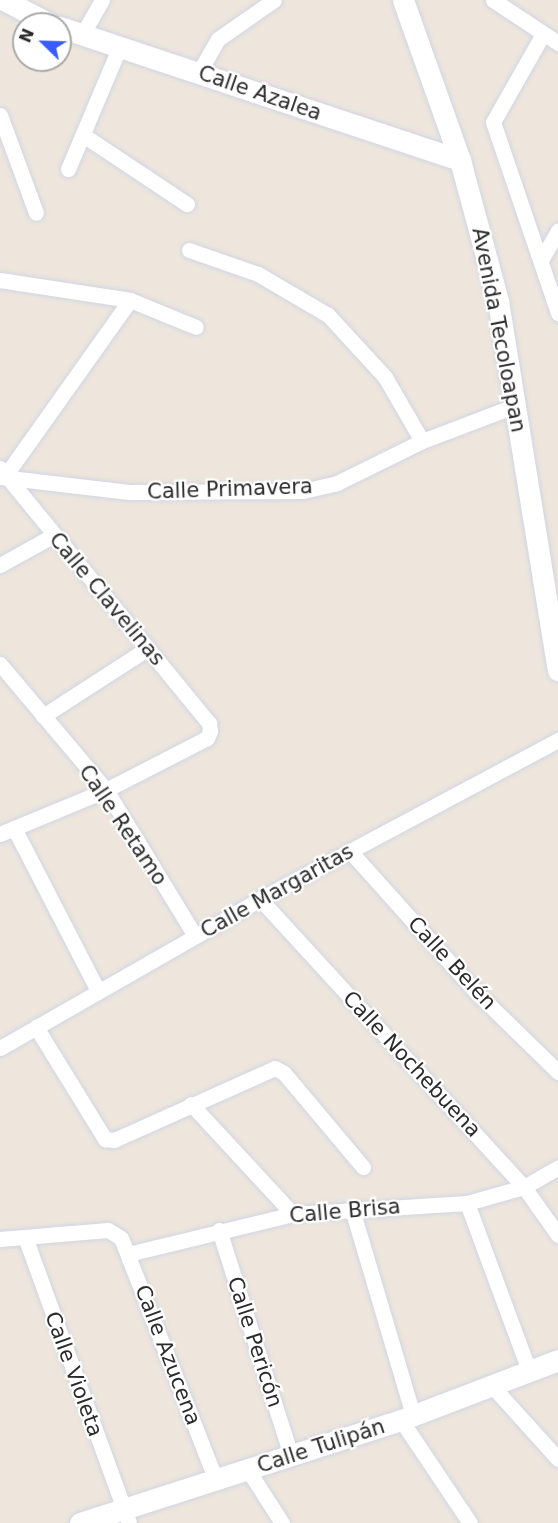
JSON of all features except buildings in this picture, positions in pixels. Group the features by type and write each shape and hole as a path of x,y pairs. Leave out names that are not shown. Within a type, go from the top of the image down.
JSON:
{"street":[{"path":"4,0 27,12"},
{"path":"83,33 102,0"},
{"path":"199,72 218,39 274,0"},
{"name":"Avenida Tecoloapan","path":"403,0 460,160 498,301 550,582 558,670"},
{"path":"493,0 558,43"},
{"name":"Calle Azalea","path":"72,30 460,160"},
{"path":"543,34 493,122 558,313"},
{"path":"68,169 120,46"},
{"path":"0,115 36,213"},
{"path":"83,135 187,204"},
{"path":"541,260 558,231"},
{"path":"189,250 258,274 328,315 385,377 422,441"},
{"path":"0,280 130,300 196,327"},
{"path":"2,474 130,300"},
{"name":"Calle Primavera","path":"2,474 129,492 303,491 337,483 422,441 517,405"},
{"name":"Calle Clavelinas","path":"2,474 209,723 210,731 207,738 105,790"},
{"path":"0,565 54,535"},
{"path":"43,716 148,648"},
{"name":"Calle Retamo","path":"0,664 105,790 195,936"},
{"name":"Calle Margaritas","path":"0,1048 260,899 558,740"},
{"path":"98,991 7,831 105,790"},
{"name":"Calle Belén","path":"350,851 478,994 558,1072"},
{"name":"Calle Nochebuena","path":"260,899 524,1187 558,1235"},
{"path":"36,1027 105,1139 114,1140 274,1068 284,1072 363,1167"},
{"path":"192,1104 293,1214"},
{"name":"Calle Brisa","path":"128,1254 219,1230 293,1214 467,1203 524,1187 558,1167"},
{"path":"467,1203 530,1373"},
{"path":"352,1209 407,1417 470,1523"},
{"name":"Calle Pericón","path":"219,1230 291,1455"},
{"name":"Calle Azucena","path":"25,1237 116,1232 128,1254 216,1480"},
{"path":"0,1239 25,1237"},
{"name":"Calle Violeta","path":"25,1237 126,1516"},
{"name":"Calle Tulipán","path":"80,1523 126,1516 216,1480 493,1387 558,1360"},
{"path":"493,1387 558,1459"},
{"path":"248,1470 282,1523"}]}
